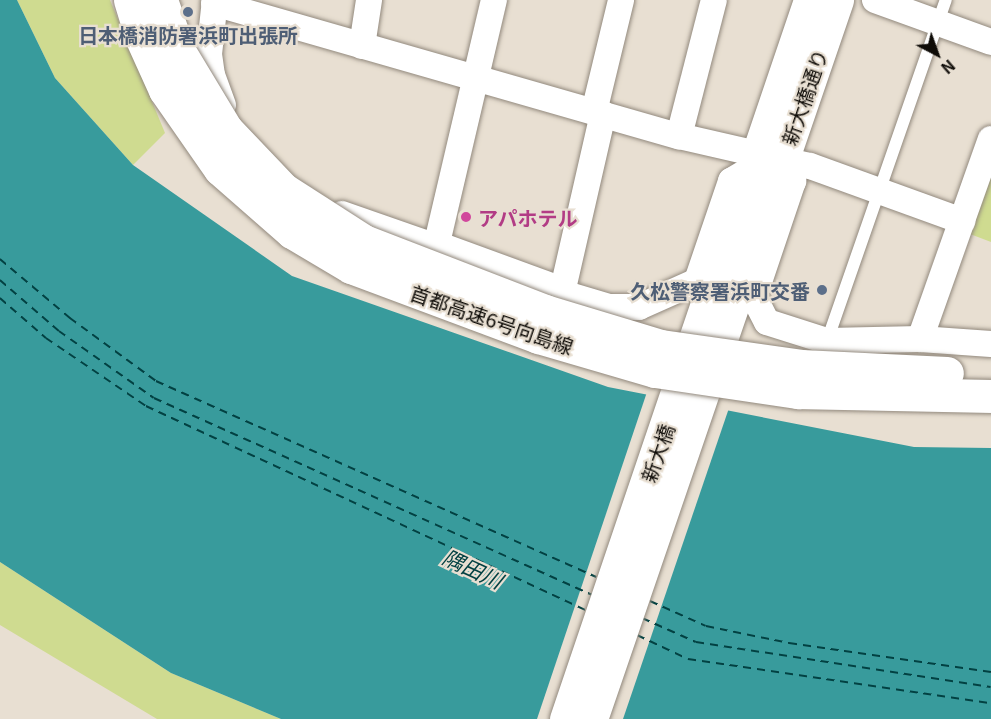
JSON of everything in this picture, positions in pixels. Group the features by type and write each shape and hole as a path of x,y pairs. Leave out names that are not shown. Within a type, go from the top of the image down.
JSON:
{"main road":[{"name":"首都高速6号向島線","path":"130,0 141,37 165,90 206,152 267,213 351,267 538,337 655,371 760,389 828,394 991,396"},
{"name":"首都高速6号向島線","path":"161,0 183,60 226,129 283,189 364,241 565,318 697,354 801,366 991,374"},
{"name":"新大橋通り","path":"762,172 833,1"},
{"name":"新大橋","path":"566,719 762,172"},
{"name":"新大橋","path":"591,719 762,172"}],"street":[{"path":"362,46 369,0"},
{"path":"436,247 494,0"},
{"path":"562,293 621,0"},
{"path":"679,136 714,0"},
{"path":"875,0 943,11 991,42"},
{"path":"962,221 880,190 762,172 731,181 698,281 639,307 609,307 562,293 345,216 309,193 266,155 218,97 209,54 215,1 362,46 679,136 762,172 793,181 754,297 767,322 827,341 920,339 991,344"},
{"path":"920,339 991,139"}],"lane":[{"path":"827,341 943,11"}],"green space":[{"path":"17,0 110,0 165,133 133,165 55,78"},
{"path":"991,172 991,242 970,234"},
{"path":"0,562 171,673 281,719 157,719 0,625"}],"water":[{"name":"隅田川","path":"0,0 17,0 55,78 133,165 292,276 608,387 914,447 991,448 991,719 281,719 171,673 0,562"}],"pier":[{"path":"647,392 729,408 623,719 537,719"}],"ferry route":[{"path":"0,259 70,318 156,381 596,577"},
{"path":"0,280 59,331 154,398 592,595"},
{"path":"0,298 46,338 146,406 587,611"},
{"path":"650,601 706,626 789,643 991,672"},
{"path":"642,618 696,642 991,687"},
{"path":"637,635 688,659 991,703"}],"place":[{"name":"日本橋消防署浜町出張所","path":"188,12"},
{"name":"アパホテル","path":"466,217"},
{"name":"久松警察署浜町交番","path":"822,290"}]}
